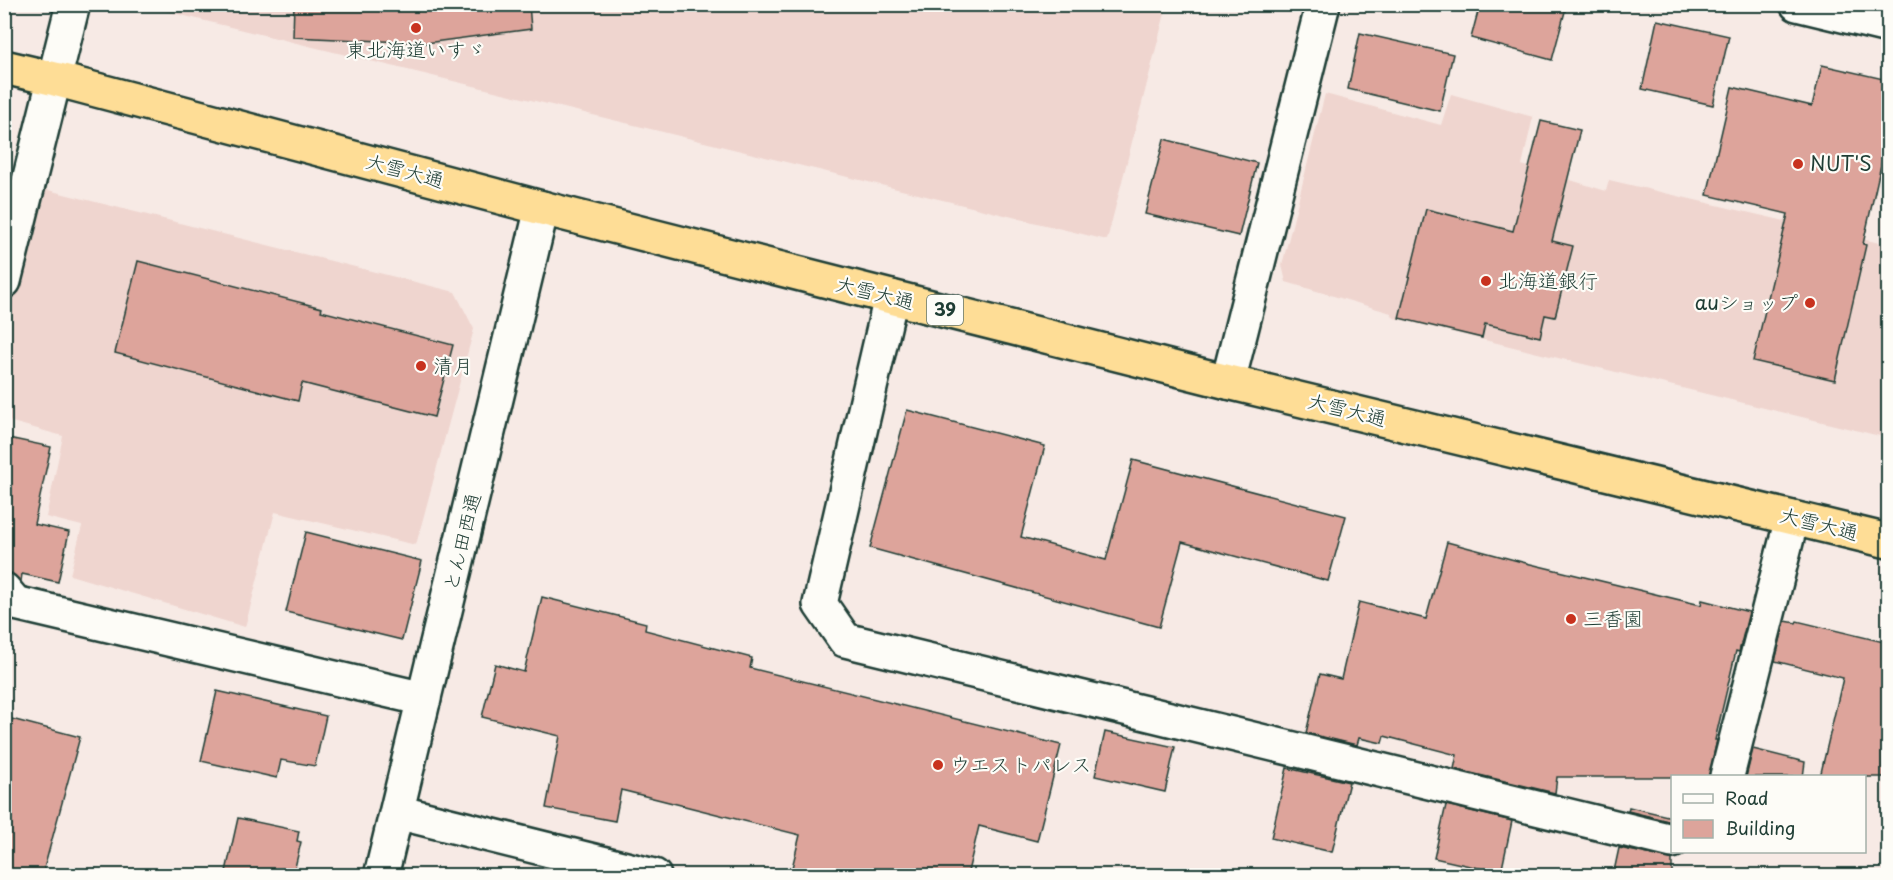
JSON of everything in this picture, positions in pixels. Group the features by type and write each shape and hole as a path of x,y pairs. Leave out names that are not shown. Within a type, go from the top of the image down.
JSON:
{"highway":[{"name":"大雪大通","path":"4,67 542,208 1228,382 1888,541"}],"street":[{"path":"4,281 73,4"},
{"path":"1228,382 1323,4"},
{"path":"1797,4 1888,26"},
{"name":"とん田西通","path":"381,876 542,208"},
{"path":"891,297 820,604 845,640 1671,841"},
{"path":"1728,775 1792,518"},
{"path":"4,590 15,603 424,699"},
{"path":"397,812 654,876"}],"shaded area":[{"path":"140,5 1167,5 1107,240"},
{"path":"1325,94 1441,125 1451,94 1533,117 1522,165 1606,191 1609,180 1888,245 1888,438 1394,318 1391,313 1286,282 1282,265"},
{"path":"4,179 455,292 474,329 416,545 275,512 245,627 70,575 82,526 46,517 63,436 5,420"}],"building":[{"name":"東北海道いすゞ","path":"294,4 529,4 531,29 426,43 293,37"},
{"path":"1480,4 1567,4 1552,60 1471,38"},
{"path":"1657,20 1729,36 1713,105 1642,89"},
{"path":"1360,33 1453,54 1440,111 1348,89"},
{"name":"NUT'S","path":"1822,65 1888,80 1888,134 1863,244 1866,245 1835,380 1753,361 1788,214 1707,195 1732,87 1812,106"},
{"name":"北海道銀行","path":"1541,121 1580,130 1552,241 1573,246 1555,317 1545,315 1540,337 1485,324 1482,338 1399,318 1426,209 1513,231"},
{"path":"1164,139 1257,163 1239,236 1145,214"},
{"path":"138,261 322,308 321,311 453,345 434,417 302,383 298,401 115,353"},
{"path":"907,410 1045,446 1021,537 1106,560 1133,460 1346,516 1328,581 1182,542 1159,627 870,548"},
{"path":"4,437 51,447 34,524 69,532 58,582 22,574 21,581 11,573 4,572"},
{"path":"306,532 422,561 402,640 286,612"},
{"path":"1447,542 1701,605 1702,600 1749,612 1739,652 1736,651 1715,740 1717,740 1709,775 1557,777 1555,793 1454,769 1457,755 1384,736 1382,743 1359,738 1357,745 1306,733 1320,674 1341,679 1359,602 1426,619"},
{"path":"542,597 646,623 645,630 752,658 750,668 1061,745 1037,841 979,826 967,876 790,876 800,835 621,790 615,821 546,808 560,736 482,717 495,664 524,672"},
{"path":"1785,621 1796,623 1797,621 1888,643 1888,777 1820,775 1843,678 1775,661"},
{"path":"217,691 326,716 315,766 281,760 277,778 201,761"},
{"path":"4,717 80,737 42,876 4,876"},
{"path":"1105,732 1175,747 1165,792 1095,776"},
{"path":"1753,749 1805,762 1803,775 1746,775"},
{"path":"1287,768 1349,782 1332,852 1271,838"},
{"path":"1446,805 1512,821 1501,873 1434,858"},
{"path":"1629,807 1671,817 1671,822 1628,811"},
{"path":"238,818 299,831 297,841 301,842 293,876 225,876"},
{"path":"1619,848 1672,859 1672,876 1613,876"}],"place":[{"name":"東北海道いすゞ","path":"416,28"},
{"name":"NUT'S","path":"1798,164"},
{"name":"北海道銀行","path":"1486,281"},
{"name":"auショップ","path":"1810,303"},
{"name":"清月","path":"421,366"},
{"name":"三香園","path":"1571,619"},
{"name":"ウエストパレス","path":"938,765"}]}
